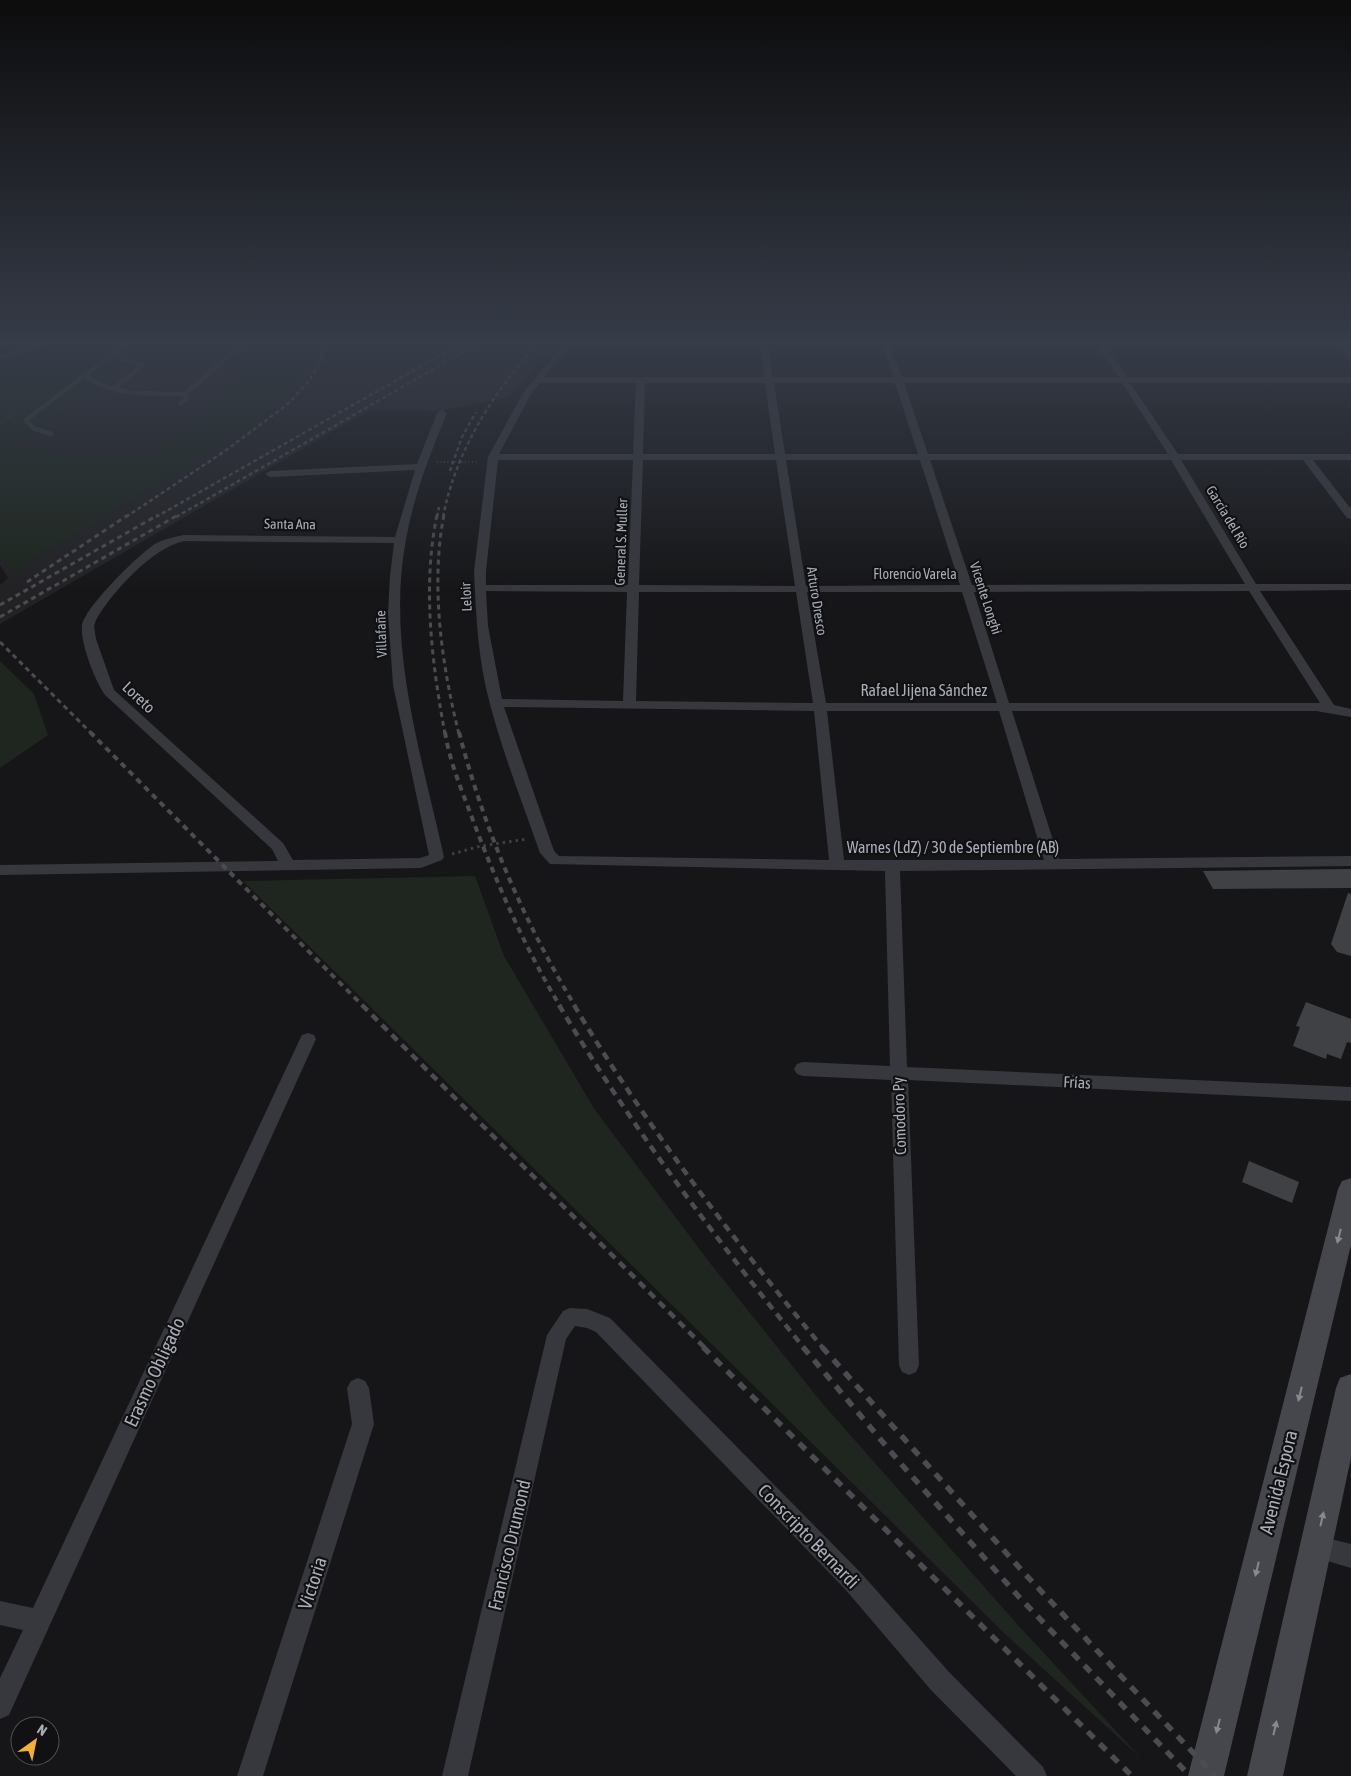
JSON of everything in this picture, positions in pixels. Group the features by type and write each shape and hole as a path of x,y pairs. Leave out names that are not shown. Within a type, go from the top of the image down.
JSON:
{"main road":[{"name":"Avenida Espora","path":"1206,1776 1351,1189"},
{"path":"1264,1776 1351,1388"}],"street":[{"name":"Villafañe","path":"437,426 421,465 400,540 394,590 396,658 399,685 437,857"},
{"name":"Leloir","path":"509,426 493,457 480,571 482,626 496,703 541,837 547,853 555,861"},
{"name":"General S. Muller","path":"629,705 640,426"},
{"name":"Arturo Dresco","path":"776,426 800,590 820,707 837,865"},
{"name":"Vicente Longhi","path":"914,426 968,588 1053,864"},
{"name":"García del Río","path":"1153,426 1174,456 1253,588 1329,708"},
{"path":"493,457 1351,457"},
{"path":"1306,457 1351,516"},
{"path":"270,474 421,465"},
{"name":"Santa Ana","path":"180,538 400,540"},
{"name":"Loreto","path":"180,538 169,541 161,546 128,572 90,620 88,632 102,677 105,686 117,700 278,846 288,865"},
{"name":"Florencio Varela","path":"480,588 800,590 1351,587"},
{"name":"Rafael Jijena Sánchez","path":"496,703 820,707 1329,708 1351,713"},
{"path":"0,870 421,863 437,857"},
{"name":"Warnes (LdZ) / 30 de Septiembre (AB)","path":"555,861 892,866 1351,861"},
{"name":"Comodoro Py","path":"892,866 897,1074 908,1366"},
{"name":"Erasmo Obligado","path":"0,1706 308,1039"},
{"name":"Frías","path":"803,1069 1351,1094"},
{"name":"Francisco Drumond","path":"455,1776 557,1335 570,1317"},
{"name":"Conscripto Bernardi","path":"570,1317 588,1317 603,1325 853,1581 940,1681 1034,1776"},
{"name":"Victoria","path":"250,1776 363,1424 358,1388"},
{"path":"1316,1547 1351,1556"},
{"path":"0,1613 38,1621"}],"lane":[{"path":"31,426 51,434"}],"path":[{"path":"421,465 480,462 493,457"},
{"path":"437,857 481,846 541,837"}],"shaded area":[{"path":"0,426 343,426 0,624 0,585 8,578 0,565"},
{"path":"0,426 43,426 12,449 150,459 186,426 250,426 193,464 14,571 0,551"},
{"path":"0,661 34,694 48,735 0,768"},
{"path":"475,876 504,956 595,1110 710,1263 822,1403 1017,1624 1141,1758 1005,1634 243,881"}],"building":[{"path":"1351,869 1351,888 1213,889 1203,871"},
{"path":"1348,893 1351,894 1351,956 1337,952 1331,944"},
{"path":"1306,1002 1351,1019 1351,1043 1347,1042 1341,1059 1327,1054 1326,1059 1293,1046 1300,1027 1296,1026"},
{"path":"1249,1161 1299,1182 1292,1203 1242,1182"}],"railway":[{"path":"126,517 225,451 259,426"},
{"path":"156,517 316,426"},
{"path":"176,517 335,426"},
{"path":"450,471 462,437 468,426"},
{"path":"443,517 457,469 477,426"},
{"path":"437,517 439,507"},
{"path":"27,582 128,515"},
{"path":"0,605 158,515"},
{"path":"0,617 178,515"},
{"path":"437,515 430,569 431,625 436,680 445,734"},
{"path":"444,515 440,541 438,597 443,653 459,734"},
{"path":"0,642 90,732"},
{"path":"90,732 363,1006"},
{"path":"445,732 457,778 493,870 524,939 560,1006"},
{"path":"459,732 480,804 507,873 538,941 575,1006"},
{"path":"559,1005 615,1094 675,1181 804,1348"},
{"path":"574,1005 631,1094 692,1181 823,1348"},
{"path":"363,1006 705,1348"},
{"path":"703,1347 1132,1776"},
{"path":"803,1347 902,1465 1019,1597 1190,1776"},
{"path":"822,1347 1025,1574 1215,1776"}]}
